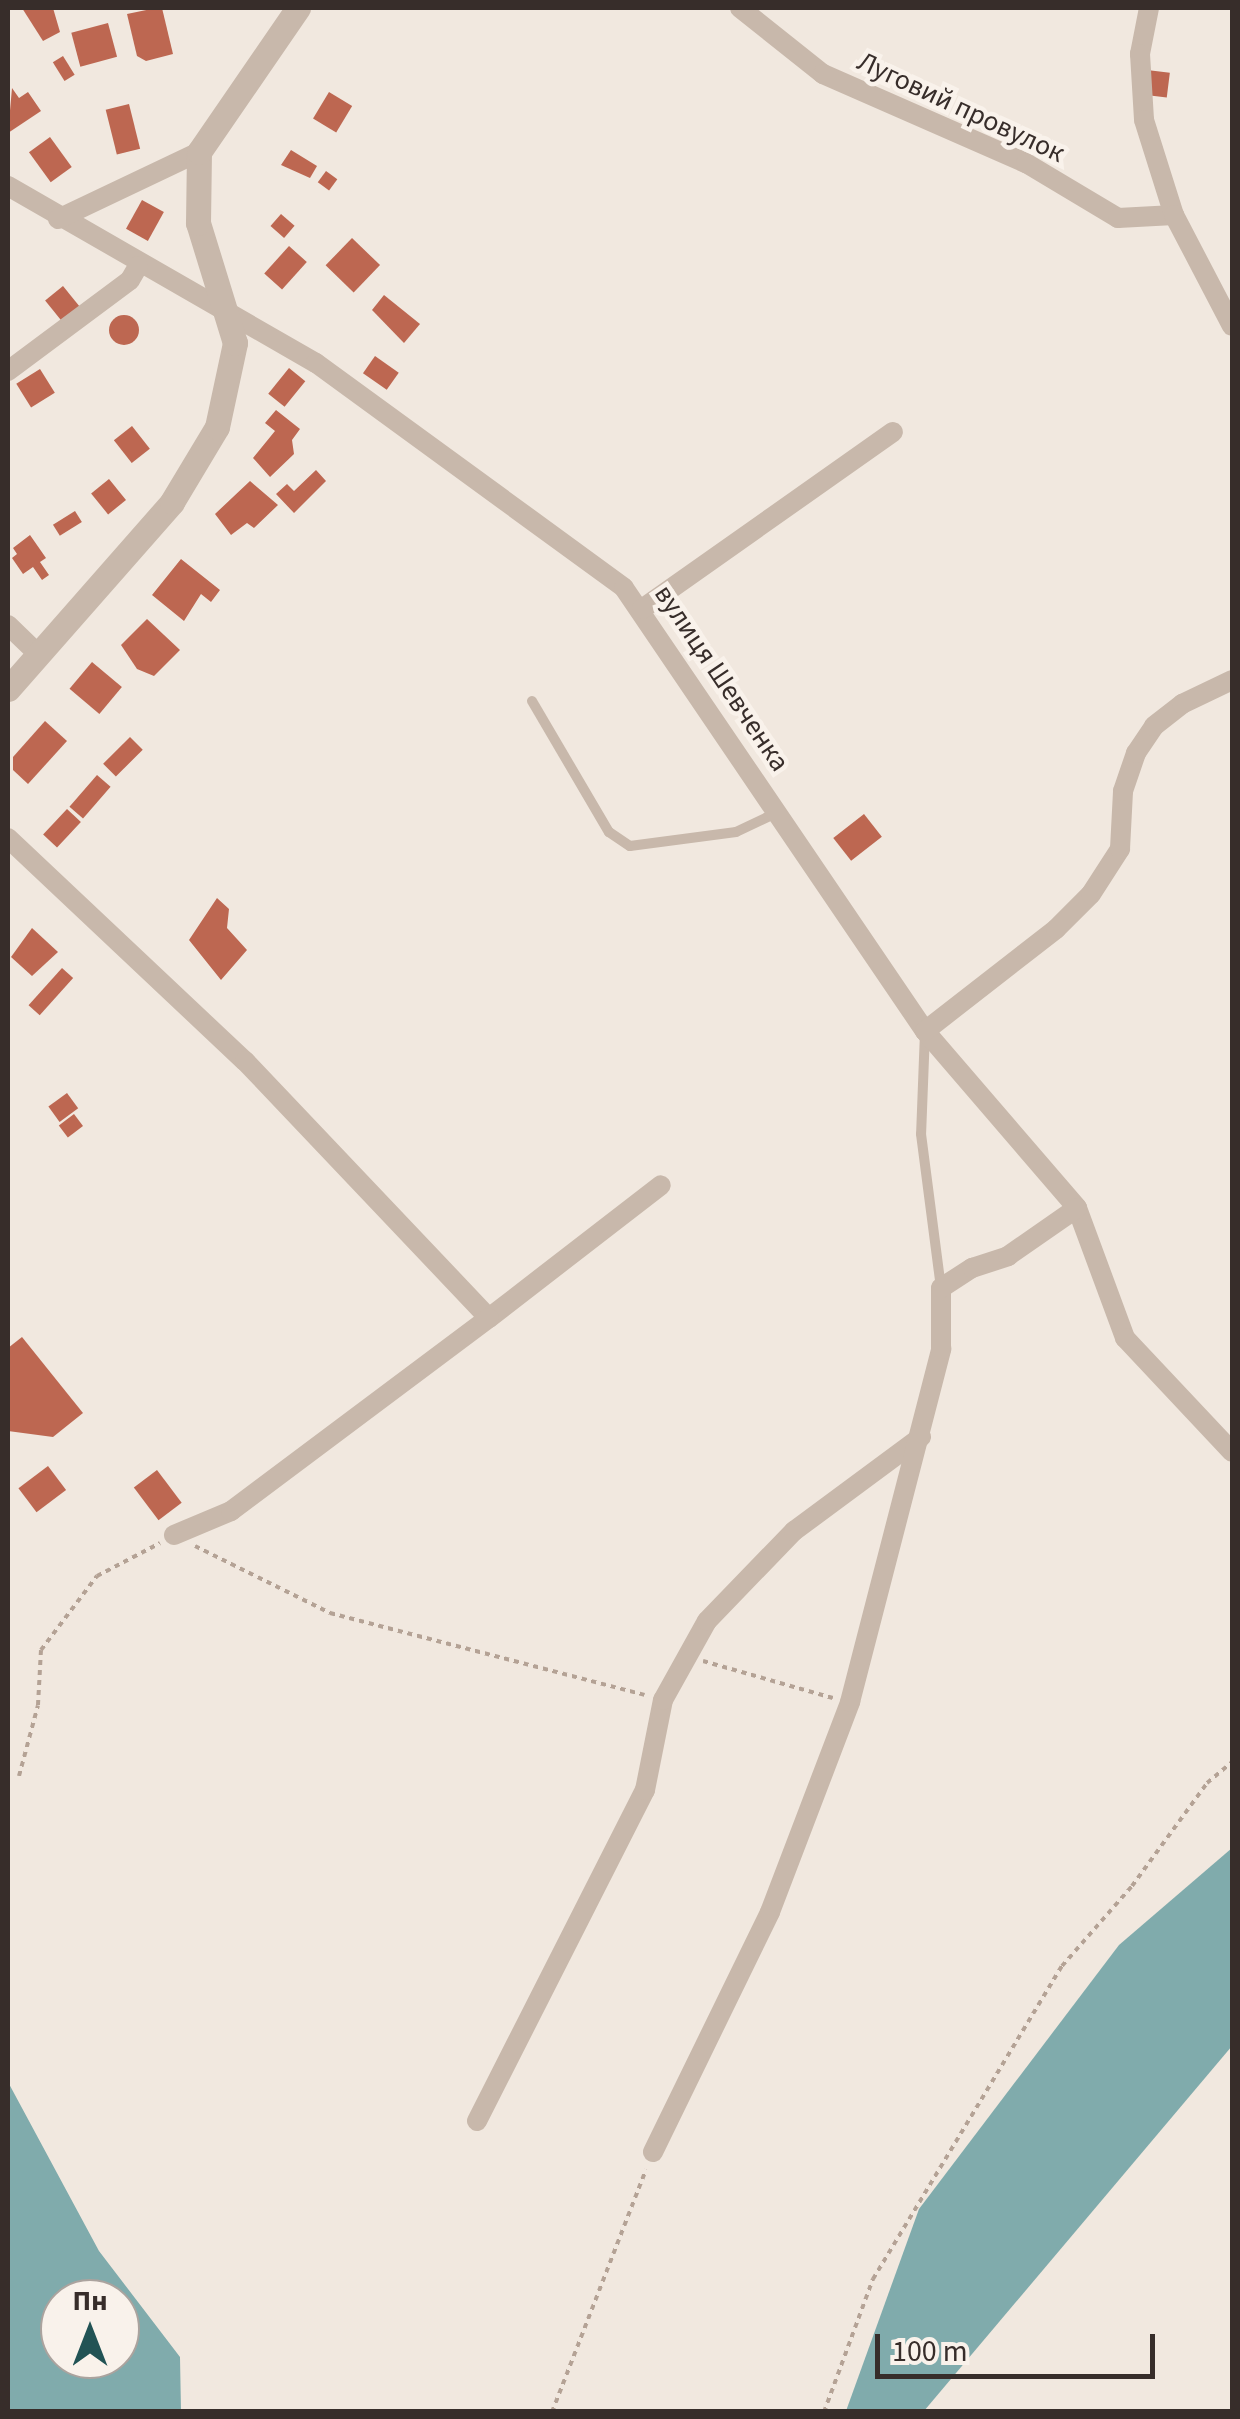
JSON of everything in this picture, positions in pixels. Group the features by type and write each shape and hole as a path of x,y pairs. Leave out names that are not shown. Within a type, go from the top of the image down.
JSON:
{"street":[{"path":"58,220 199,152 298,8"},
{"name":"Луговий провулок","path":"740,8 823,74 1026,163 1118,218 1174,215"},
{"path":"1149,8 1139,89 1174,215 1232,326"},
{"path":"8,689 202,458 228,396 232,318 198,222 199,152"},
{"name":"вулиця Шевченка","path":"8,186 138,266 316,363 599,564 642,609 925,1031 1077,1208 1125,1338 1232,1452"},
{"path":"8,371 130,280 138,266"},
{"path":"642,609 893,432"},
{"path":"8,624 38,654"},
{"path":"925,1031 1056,930 1091,894 1120,848 1123,791 1145,739 1182,704 1232,680"},
{"path":"8,838 245,1061 489,1318"},
{"path":"174,1535 231,1511 660,1185"},
{"path":"653,2152 770,1912 850,1702 942,1349 941,1288 972,1268 1008,1256 1077,1208"},
{"path":"477,2121 645,1790 663,1700 684,1656 740,1582 794,1531 922,1437"}],"lane":[{"path":"532,702 609,832 630,846 736,832 777,812"},
{"path":"925,1031 921,1134 941,1288"}],"path":[{"path":"19,1776 38,1705 41,1650 97,1576 174,1535 330,1614 663,1700"},
{"path":"684,1656 850,1702"},
{"path":"824,2412 873,2279 1062,1966 1132,1886 1207,1784 1232,1762"},
{"path":"552,2412 653,2152"}],"water":[{"path":"1232,1848 1232,2046 924,2411 846,2411 919,2209 1119,1945"},
{"path":"8,2082 99,2251 120,2279 40,2279 40,2379 140,2379 140,2305 180,2357 181,2411 8,2411"}],"building":[{"path":"22,8 53,8 60,32 43,41"},
{"path":"162,8 173,54 146,61 137,56 127,14"},
{"path":"108,23 117,57 80,67 71,33"},
{"path":"63,56 75,75 64,81 53,62"},
{"path":"1147,70 1170,73 1167,98 1144,95"},
{"path":"12,88 19,98 28,92 41,111 8,133"},
{"path":"329,92 352,106 336,132 313,119"},
{"path":"129,104 140,149 117,154 106,110"},
{"path":"50,137 72,167 51,182 29,152"},
{"path":"291,150 317,166 310,178 281,165"},
{"path":"326,171 337,179 329,191 318,182"},
{"path":"142,200 164,212 148,241 126,229"},
{"path":"281,214 295,226 284,238 271,226"},
{"path":"352,238 380,265 354,292 326,265"},
{"path":"289,246 307,262 282,290 264,273"},
{"path":"63,286 79,306 61,321 45,300"},
{"path":"384,295 420,324 404,343 372,310"},
{"path":"124,315 135,319 139,330 135,341 124,345 113,341 109,330 113,319"},
{"path":"375,356 399,373 387,390 363,373"},
{"path":"289,368 305,381 285,407 268,394"},
{"path":"40,369 55,393 31,408 16,384"},
{"path":"276,410 300,429 292,440 294,454 270,477 253,458 275,431 265,423"},
{"path":"132,426 150,449 132,463 114,440"},
{"path":"316,470 326,481 294,513 276,494 287,484 294,491"},
{"path":"109,479 126,500 108,514 91,493"},
{"path":"250,481 278,505 254,528 247,523 231,535 215,514"},
{"path":"75,511 82,522 60,536 53,525"},
{"path":"30,535 46,558 40,562 49,575 42,580 33,567 23,574 12,558 17,554 13,548"},
{"path":"181,559 220,590 211,602 201,594 184,621 152,595"},
{"path":"147,619 180,650 154,676 137,669 121,645"},
{"path":"92,662 122,687 99,714 70,689"},
{"path":"45,721 67,741 28,784 13,770 13,757"},
{"path":"130,737 143,750 116,777 103,764"},
{"path":"97,775 111,787 83,819 69,807"},
{"path":"67,809 81,822 57,848 43,835"},
{"path":"864,814 882,837 851,861 833,838"},
{"path":"217,898 229,909 227,928 247,950 221,980 189,940"},
{"path":"32,928 58,952 32,976 11,957"},
{"path":"62,968 73,978 40,1015 29,1005"},
{"path":"67,1093 78,1108 60,1122 48,1107"},
{"path":"74,1114 83,1126 68,1137 59,1125"},
{"path":"22,1337 83,1413 53,1437 8,1431 8,1348"},
{"path":"48,1466 66,1490 37,1512 18,1488"},
{"path":"157,1470 182,1503 159,1520 134,1487"}]}
